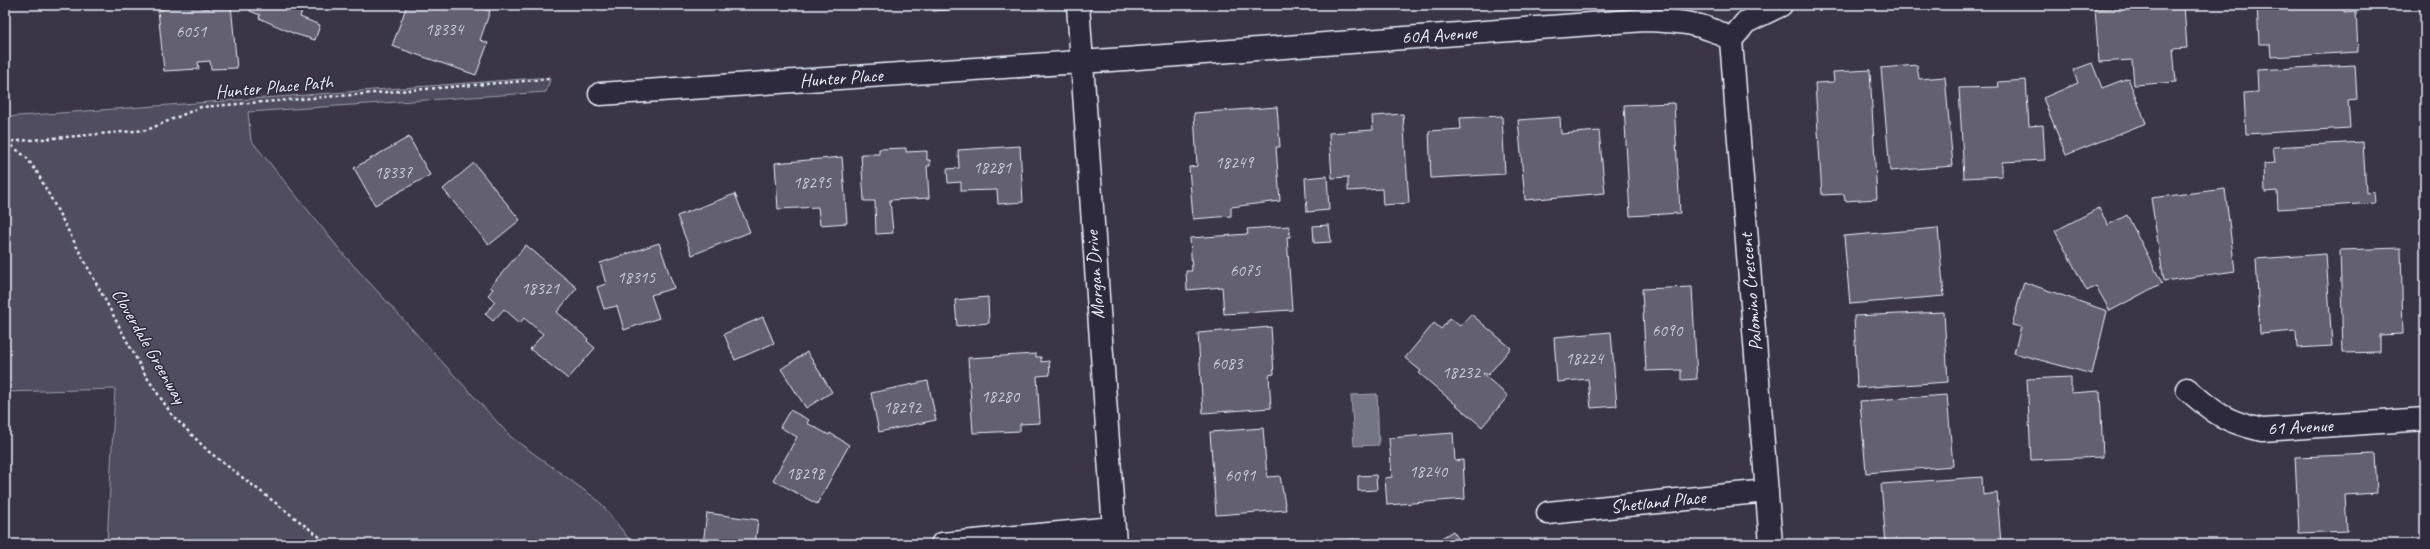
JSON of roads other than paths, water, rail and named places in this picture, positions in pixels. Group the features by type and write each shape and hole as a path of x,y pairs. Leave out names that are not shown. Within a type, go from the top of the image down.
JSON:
{"street":[{"name":"Morgan Drive","path":"1078,5 1114,536"},
{"path":"1731,40 1746,22 1781,5"},
{"name":"60A Avenue","path":"1081,62 1644,20 1681,22 1706,27 1720,32 1731,40"},
{"name":"Palomino Crescent","path":"1731,40 1771,544"},
{"name":"Hunter Place","path":"600,94 1081,62"},
{"name":"61 Avenue","path":"2187,389 2214,413 2236,424 2262,430 2425,418"},
{"name":"Shetland Place","path":"1548,513 1767,491"},
{"path":"942,544 1114,536"}],"water":[{"path":"1377,394 1379,445 1354,446 1351,395"}]}
